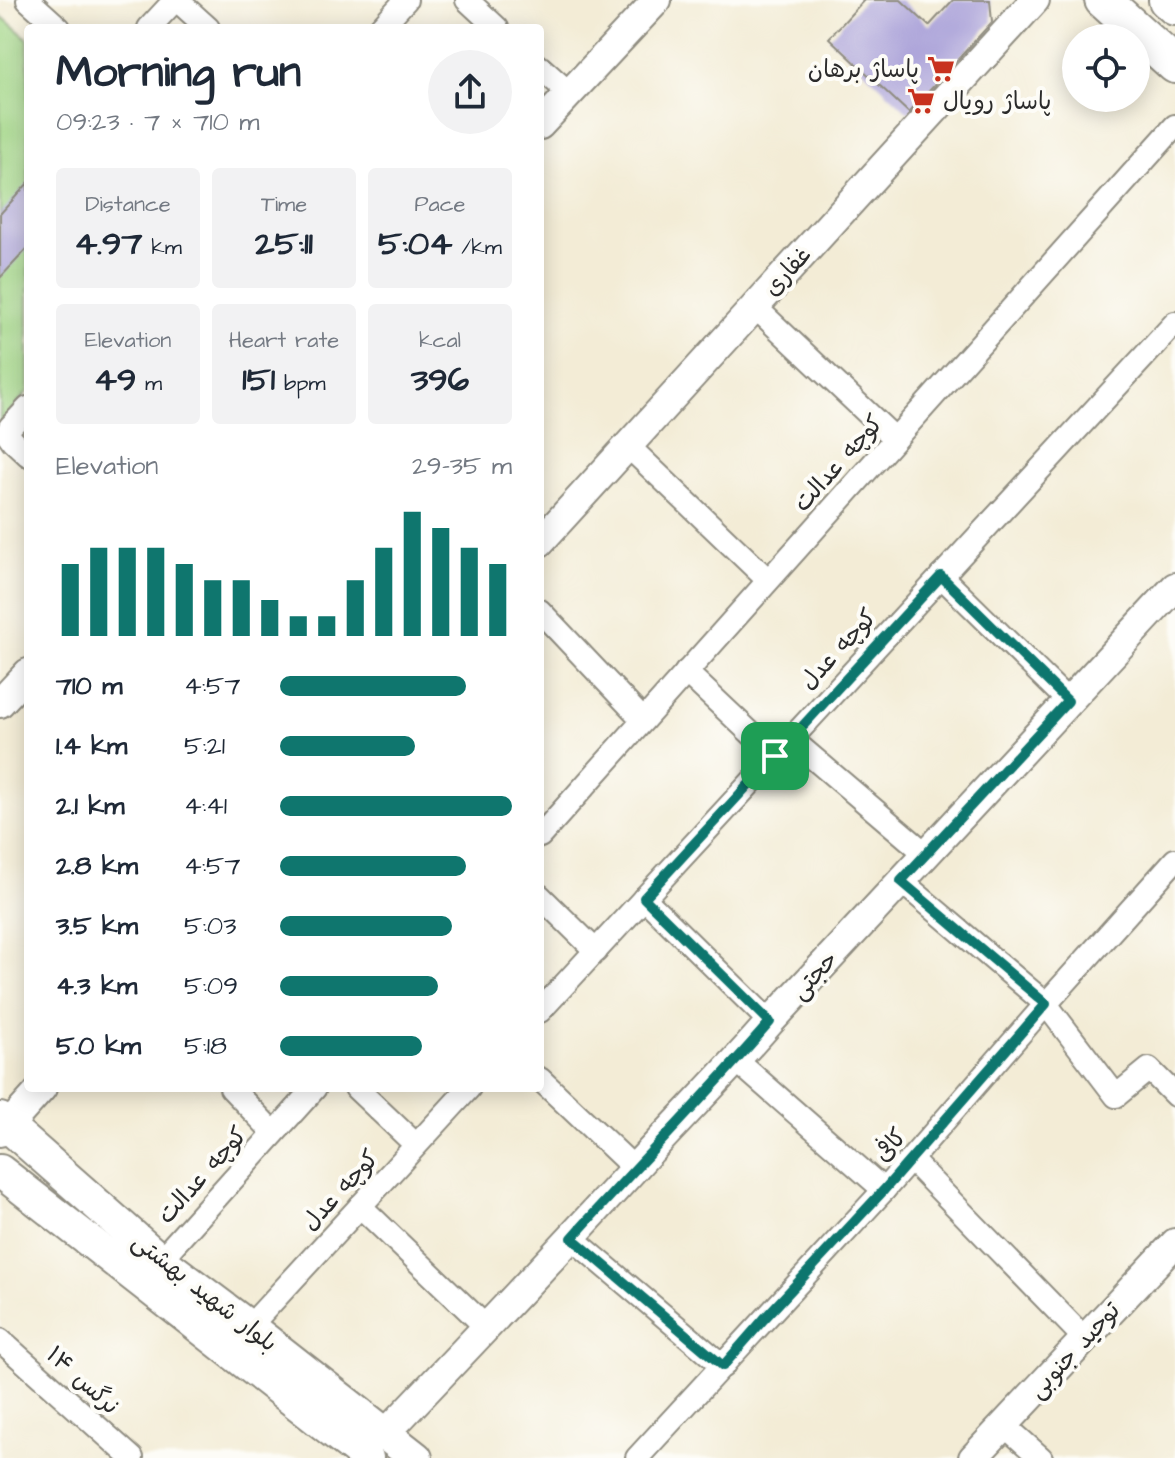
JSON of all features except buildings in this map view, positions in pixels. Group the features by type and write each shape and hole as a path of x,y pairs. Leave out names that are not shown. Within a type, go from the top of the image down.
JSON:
{"main road":[{"path":"1103,0 1175,65"},
{"path":"1167,0 1175,7"},
{"name":"بلوار شهید بهشتی","path":"3,1126 160,1260 249,1327 377,1446"},
{"name":"بلوار شهید بهشتی","path":"0,1171 377,1446 416,1458"}],"street":[{"path":"28,0 55,24"},
{"path":"153,24 176,0 203,24"},
{"path":"384,24 406,0"},
{"path":"467,0 493,24"},
{"path":"544,121 657,0"},
{"name":"غفاری","path":"544,538 755,307 1009,14 1035,0"},
{"path":"544,71 570,94"},
{"name":"کوچه عدالت","path":"544,831 1175,126"},
{"path":"755,307 895,439"},
{"name":"کوچه عدل","path":"544,1007 1175,323"},
{"path":"24,412 10,427 8,434 24,451"},
{"path":"628,446 768,580"},
{"path":"941,576 1068,701"},
{"name":"حجتی","path":"377,1446 1175,587"},
{"path":"544,615 643,720"},
{"path":"686,672 775,756"},
{"path":"0,703 24,677"},
{"path":"791,739 926,854"},
{"name":"کافی","path":"637,1458 911,1160 1175,860"},
{"path":"901,881 1046,1004 1116,1096 1149,1069 1175,1095"},
{"path":"644,898 770,1022"},
{"path":"544,900 596,951"},
{"path":"737,1061 884,1190"},
{"path":"544,1083 634,1168"},
{"path":"3,1126 38,1092"},
{"path":"235,1092 274,1133"},
{"name":"کوچه عدالت","path":"160,1260 311,1092"},
{"path":"360,1092 416,1145"},
{"name":"کوچه عدل","path":"249,1327 465,1092"},
{"path":"911,1160 1085,1339"},
{"path":"360,1206 487,1328"},
{"path":"572,1238 723,1366"},
{"name":"توحید جنوبی","path":"973,1458 1175,1243"},
{"name":"نرگس ۱۴","path":"0,1340 132,1458"},
{"path":"1004,1425 1041,1458"}],"green space":[{"path":"0,15 24,36 24,396 0,424"}],"place":[{"name":"پاساژ برهان","path":"941,69"},
{"name":"پاساژ رویال","path":"921,101"}],"route":[{"path":"941,576 1068,701 901,881 1046,1004 884,1190 723,1366 572,1238 770,1022 644,898 775,756 941,576"}]}
